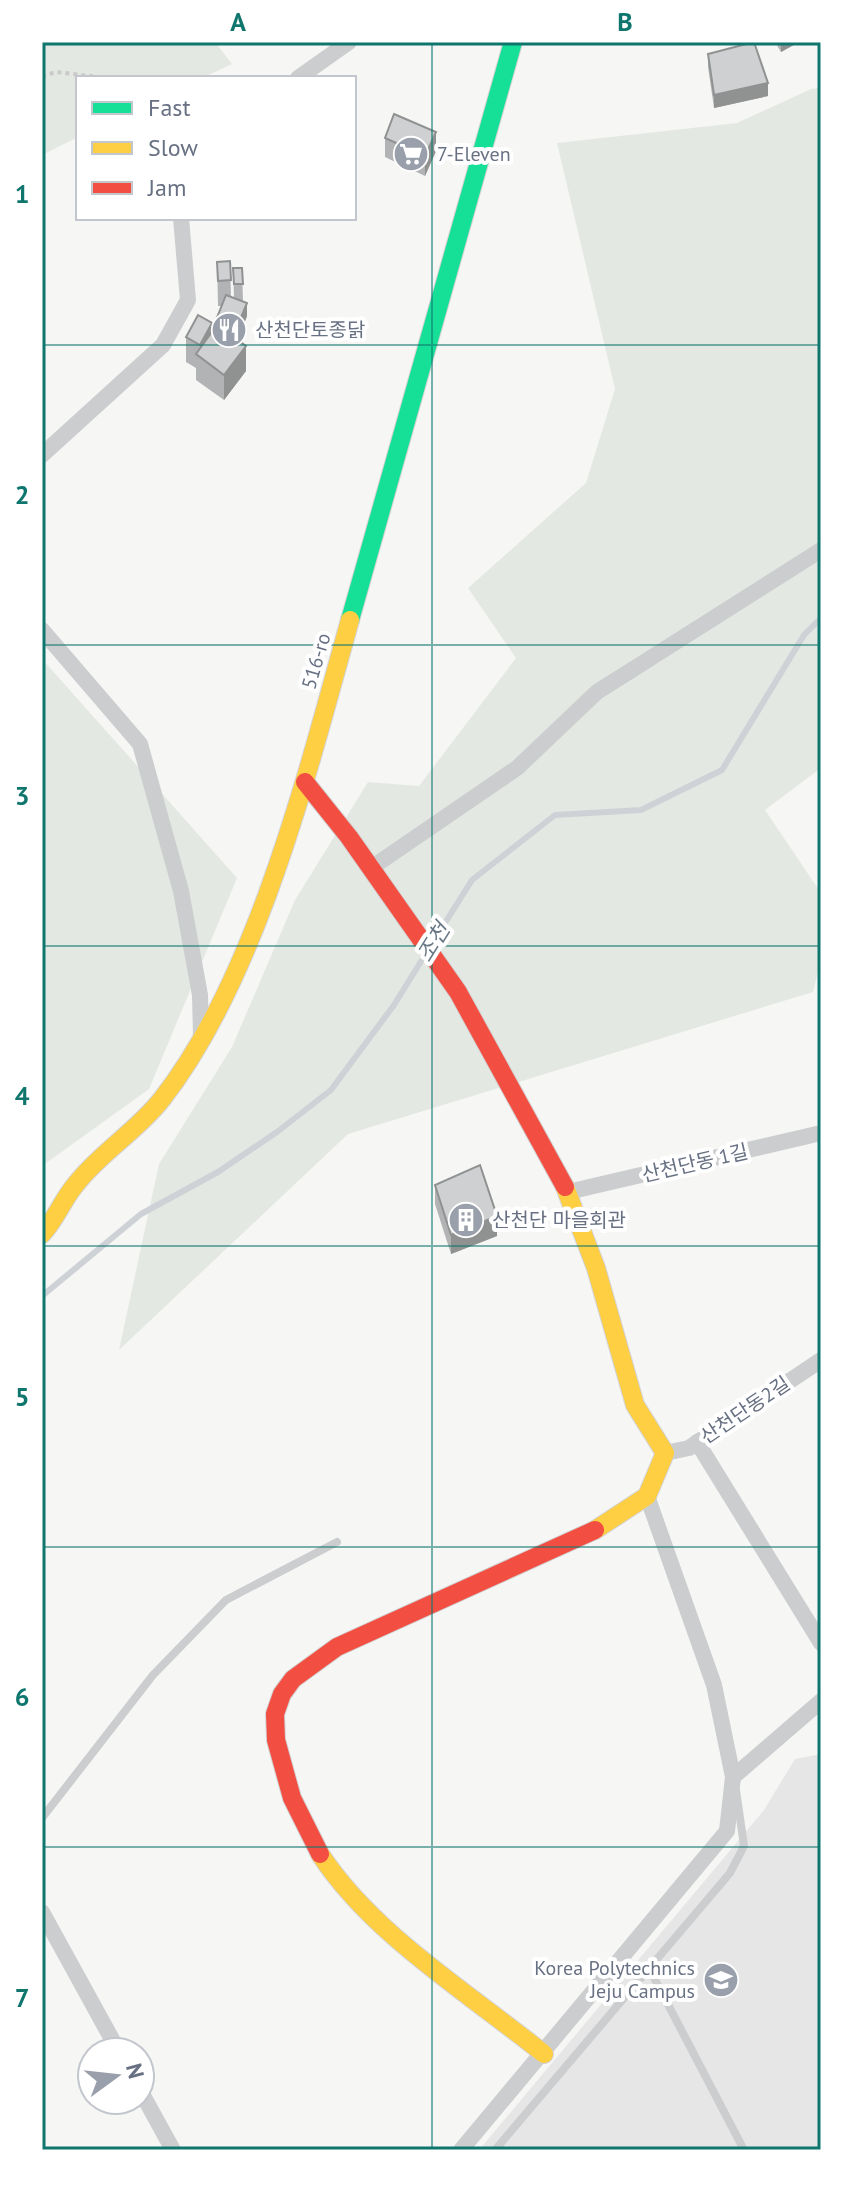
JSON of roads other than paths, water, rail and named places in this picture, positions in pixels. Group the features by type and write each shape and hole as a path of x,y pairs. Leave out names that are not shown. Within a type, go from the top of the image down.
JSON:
{"street":[{"path":"301,76 349,42"},
{"name":"516-ro","path":"42,1234 76,1183 160,1101 201,1040 267,885 305,782 513,42"},
{"path":"42,455 163,345 188,300 181,220"},
{"path":"371,868 517,768 597,692 725,614 821,550"},
{"path":"42,630 140,744 181,891 200,995 201,1040"},
{"path":"305,782 371,868 458,992 568,1192 596,1268 635,1405 665,1453 647,1496 611,1522 557,1550 337,1647 304,1666 280,1696 275,1733 280,1772 309,1834 347,1892 544,2054"},
{"name":"산천단동 1길","path":"568,1192 821,1133"},
{"name":"산천단동2길","path":"665,1453 697,1442 821,1360"},
{"path":"697,1442 821,1643"},
{"path":"461,2150 727,1831 733,1777 714,1685 647,1496"},
{"path":"733,1777 821,1701"},
{"path":"42,1912 110,2036"},
{"path":"154,2116 173,2150"}],"lane":[{"path":"42,1818 153,1675 226,1600 337,1542"},
{"path":"495,2150 730,1873 744,1846 744,1827 733,1777"},
{"path":"650,1970 744,2150"}],"waterway":[{"name":"조천","path":"433,942 472,880 555,815 641,810 722,770 804,635 821,618"},
{"name":"조천","path":"42,1296 141,1214 218,1172 331,1090 394,1005 425,955"}],"place":[{"name":"7-Eleven","path":"411,154"},
{"name":"산천단토종닭","path":"229,330"},
{"name":"산천단 마을회관","path":"466,1220"},
{"name":"Korea Polytechnics Jeju Campus","path":"721,1980"}]}
